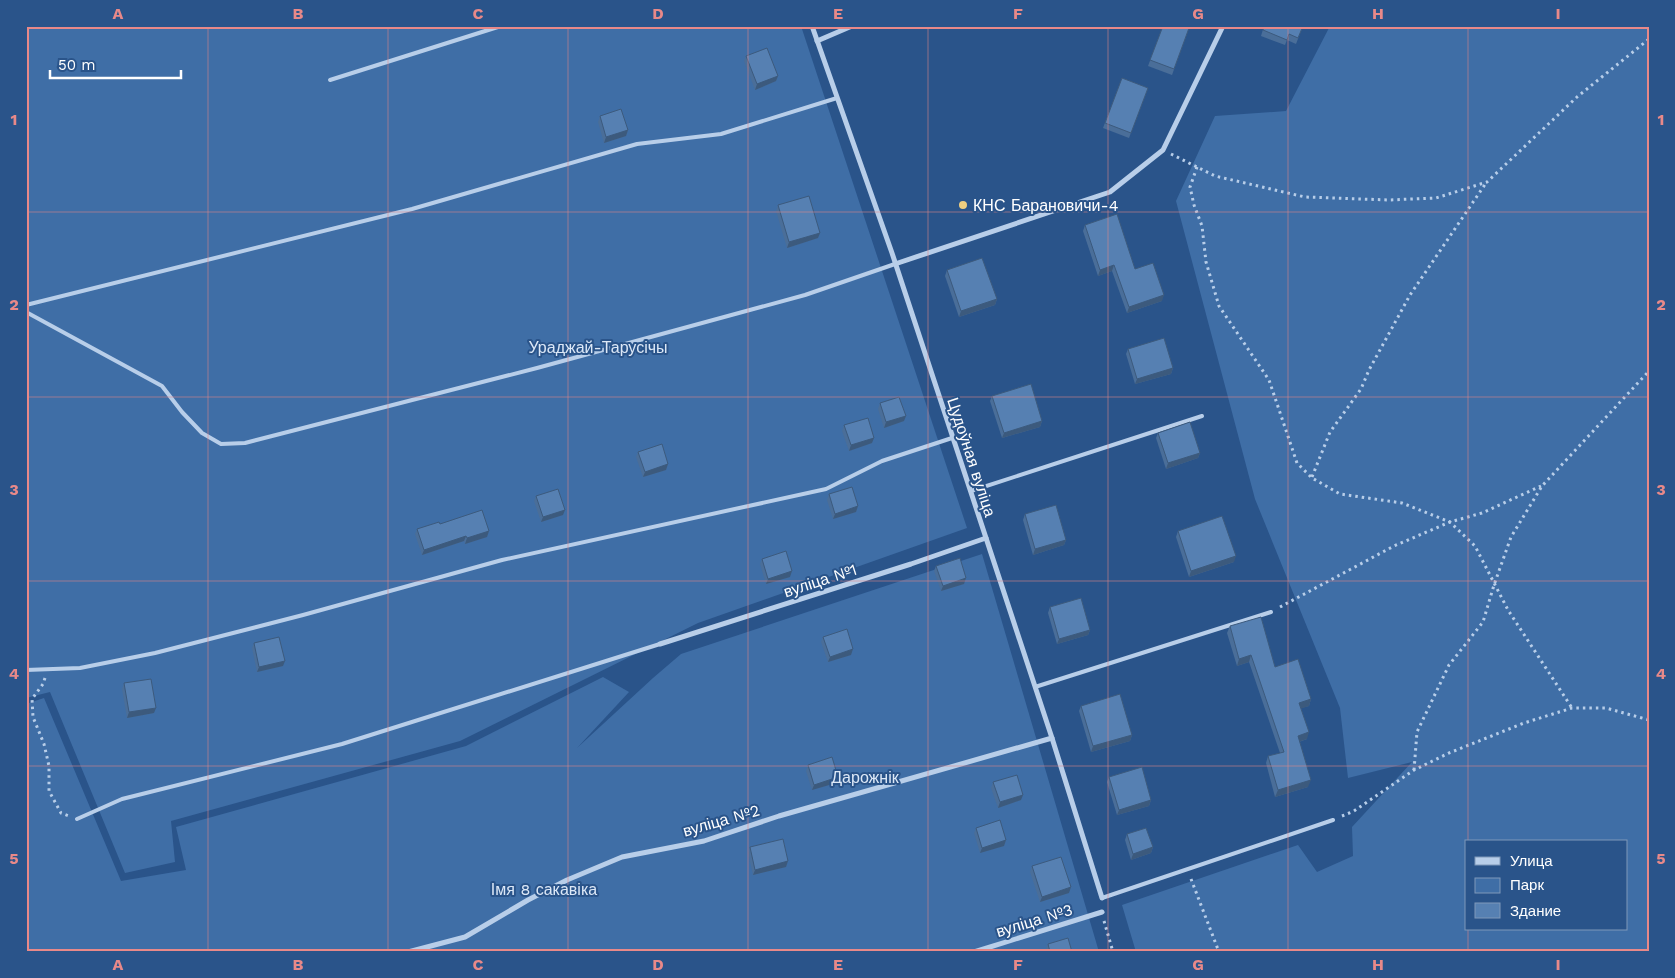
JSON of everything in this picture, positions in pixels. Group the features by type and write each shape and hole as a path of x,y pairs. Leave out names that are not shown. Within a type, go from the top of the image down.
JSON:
{"street":[{"name":"Цудоўная вуліца","path":"812,26 895,264 971,491 1102,898"},
{"path":"817,41 852,26"},
{"path":"895,264 1110,192 1163,150 1223,26"},
{"name":"вуліца №1","path":"660,644 911,564 986,538"},
{"name":"вуліца №2","path":"408,952 465,937 528,900 567,880 622,857 704,841 779,816 1052,738"},
{"name":"вуліца №3","path":"974,952 1102,912"}],"lane":[{"path":"330,80 501,26"},
{"path":"26,305 412,210 637,144 721,134 837,98"},
{"path":"26,312 162,386 182,412 208,437 221,444 245,443 538,368 805,295 895,264"},
{"path":"971,491 1202,416"},
{"path":"26,670 80,668 155,653 303,615 502,560 826,489 882,461 952,438"},
{"path":"1035,687 1271,612"},
{"path":"77,819 122,799 342,744 660,644"},
{"path":"1102,898 1334,820"}],"path":[{"path":"1312,478 1330,432 1361,389 1369,370 1410,295 1487,182 1577,96 1649,39"},
{"path":"1163,150 1215,176 1305,197 1389,200 1436,198 1487,182"},
{"path":"1197,167 1190,187 1202,226 1206,262 1219,306 1269,380 1297,463 1312,478 1340,494 1402,503 1450,522 1475,546 1508,610 1572,708"},
{"path":"1414,770 1417,732 1448,665 1483,622 1494,585 1512,537 1542,486 1649,371"},
{"path":"1271,612 1394,546 1450,522 1482,513 1542,486"},
{"path":"48,669 43,684 32,699 33,717 44,744 49,766 49,791 61,813 77,819"},
{"path":"1334,820 1354,811 1414,770 1449,753 1516,726 1572,708 1606,708 1649,720"},
{"path":"1187,869 1219,952"},
{"path":"1102,912 1113,952"}],"green space":[{"name":"Ураджай-Тарусічы","path":"26,26 801,26 967,528 698,623 460,741 171,821 175,862 125,873 50,692 26,698"},
{"path":"1330,26 1649,26 1649,952 1136,952 1122,905 1298,845 1317,872 1353,856 1352,827 1412,762 1348,778 1340,708 1255,499 1176,201 1215,116 1286,111"},
{"path":"982,554 1099,952 26,952 26,704 44,698 121,881 186,870 176,827 466,746 603,677 629,692 577,748 681,654"}],"building":[{"path":"1163,26 1185,26 1189,28 1174,69 1150,60"},
{"path":"1264,26 1303,26 1298,38 1289,34 1287,40 1263,30"},
{"path":"767,48 778,76 757,84 746,56"},
{"path":"1122,78 1148,88 1131,133 1105,123"},
{"path":"621,109 628,130 606,137 600,116"},
{"path":"809,196 820,233 789,242 778,205"},
{"path":"1117,214 1135,269 1153,263 1164,295 1129,307 1114,265 1100,270 1085,225"},
{"path":"982,258 997,299 961,311 947,270"},
{"path":"1164,338 1173,368 1137,379 1128,349"},
{"path":"1031,384 1042,421 1004,433 992,396"},
{"path":"899,397 906,416 886,422 880,403"},
{"path":"868,418 874,438 851,445 844,425"},
{"path":"1190,422 1200,453 1168,463 1158,433"},
{"path":"662,444 668,464 645,472 638,452"},
{"path":"852,487 858,506 835,514 829,494"},
{"path":"558,489 565,510 543,517 536,496"},
{"path":"1056,505 1066,540 1035,549 1025,514"},
{"path":"482,510 489,531 467,538 466,536 424,550 417,529 439,522 440,524"},
{"path":"1222,516 1236,556 1191,571 1178,531"},
{"path":"786,551 792,571 768,579 762,559"},
{"path":"960,558 966,578 943,586 936,566"},
{"path":"1081,598 1090,630 1059,639 1050,607"},
{"path":"1261,617 1275,667 1298,659 1311,699 1299,703 1309,732 1298,736 1311,780 1278,790 1268,756 1284,752 1251,655 1239,659 1230,626"},
{"path":"847,629 853,649 830,657 823,637"},
{"path":"279,637 285,661 259,667 254,643"},
{"path":"151,679 156,708 129,712 124,683"},
{"path":"1120,694 1132,735 1093,746 1081,706"},
{"path":"832,757 838,777 814,785 808,765"},
{"path":"1142,767 1151,800 1119,810 1109,777"},
{"path":"1017,775 1023,795 1000,802 993,782"},
{"path":"1000,820 1006,840 982,848 976,828"},
{"path":"1146,828 1153,847 1133,854 1127,834"},
{"path":"783,839 788,861 755,870 750,847"},
{"path":"1061,857 1071,887 1042,897 1032,866"},
{"path":"1068,938 1072,952 1050,952 1048,944"}],"place":[{"name":"КНС Барановичи-4","path":"963,205"}],"park label":[{"name":"Дарожнік","path":"865,777"},
{"name":"Імя 8 сакавіка","path":"544,889"}]}
